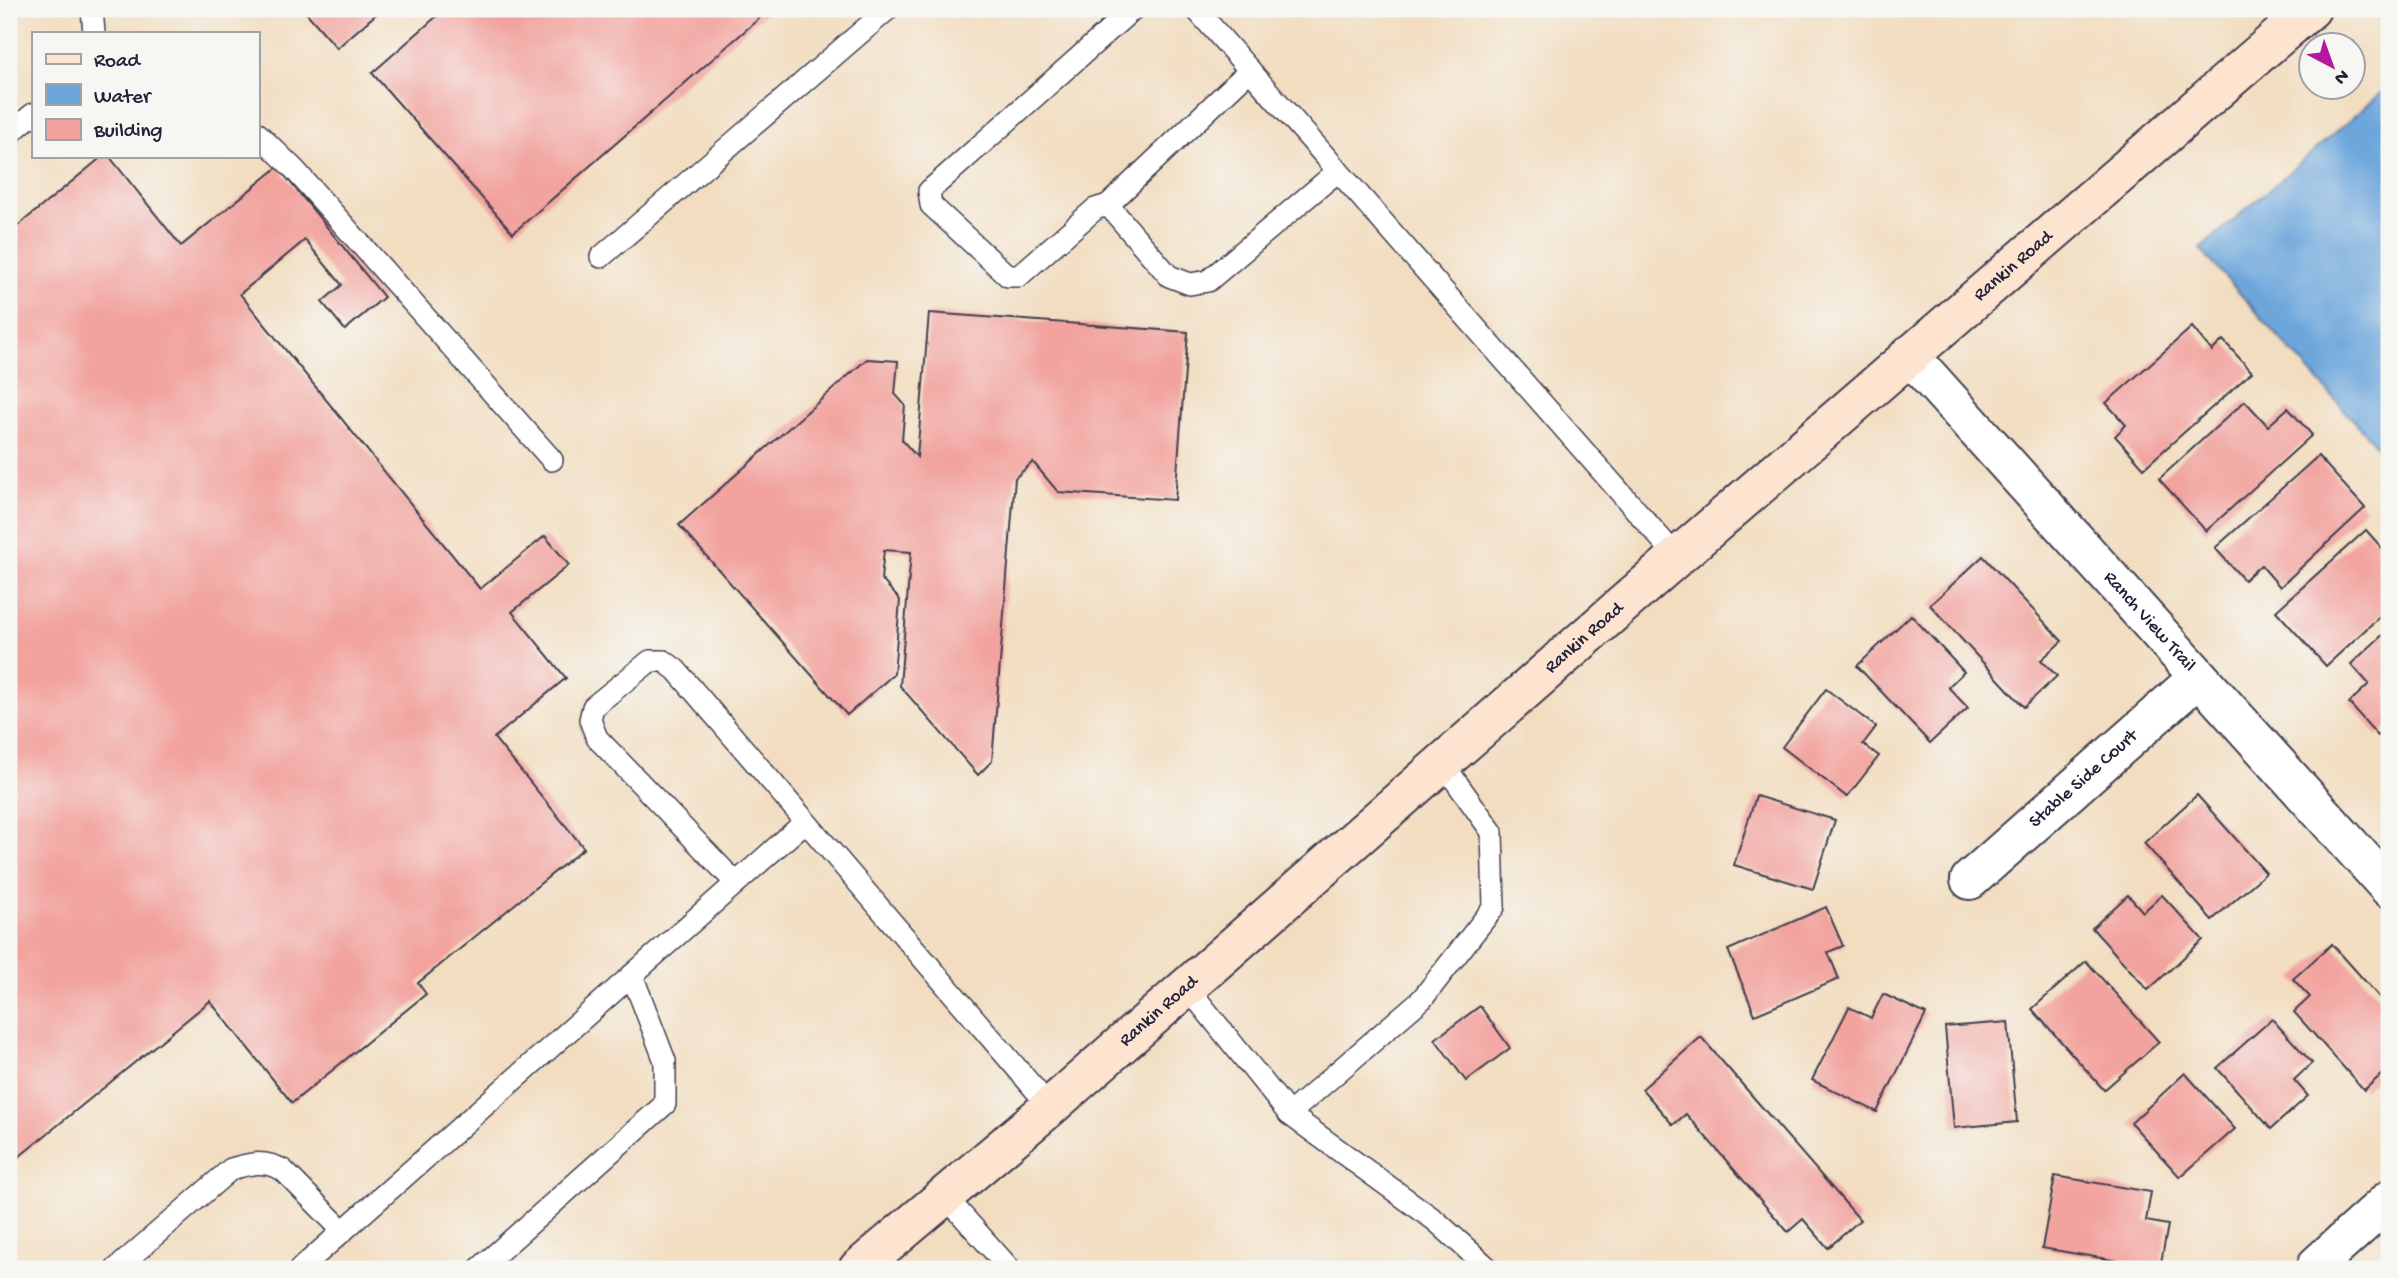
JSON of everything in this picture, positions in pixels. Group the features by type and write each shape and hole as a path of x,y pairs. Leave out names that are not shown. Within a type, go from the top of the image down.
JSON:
{"main road":[{"name":"Rankin Road","path":"858,1269 1049,1107 2309,9"}],"street":[{"name":"Ranch View Trail","path":"1909,355 2389,888"},
{"name":"Stable Side Court","path":"1970,880 2199,677"},
{"path":"2316,1265 2389,1200"}],"lane":[{"path":"92,9 94,32"},
{"path":"601,257 888,9"},
{"path":"1133,9 929,191 931,205 1008,276 1018,276 1095,209 1108,205 1250,70"},
{"path":"1195,9 1677,557"},
{"path":"9,134 32,115"},
{"path":"259,135 294,169 552,460"},
{"path":"1108,205 1169,276 1190,284 1208,281 1338,171"},
{"path":"736,883 597,738 590,720 593,706 650,661 664,661 676,670 1049,1107"},
{"path":"1289,1114 1422,999 1494,907 1492,832 1442,762"},
{"path":"300,1269 805,822"},
{"path":"479,1269 665,1104 665,1061 632,975"},
{"path":"1187,987 1289,1114 1436,1221 1489,1269"},
{"path":"116,1269 231,1169 254,1162 272,1164 283,1170 343,1231"},
{"path":"944,1195 1010,1269"}],"water":[{"path":"2389,86 2389,460 2200,249"}],"building":[{"path":"303,9 382,9 337,48"},
{"path":"445,9 770,9 513,233 372,73"},
{"path":"101,158 111,158 181,246 278,167 384,297 345,330 322,302 342,285 305,240 240,294 480,589 545,536 569,565 512,612 566,678 494,738 584,848 418,983 426,994 292,1103 210,1001 9,1165 9,233"},
{"path":"929,313 1188,332 1175,500 1058,492 1033,462 1015,478 992,761 978,775 900,686 911,552 884,550 881,579 900,600 894,674 847,715 679,525 867,359 898,361 895,394 905,405 902,440 917,457"},
{"path":"2192,327 2212,351 2223,340 2252,372 2144,468 2115,436 2126,425 2106,403"},
{"path":"2245,401 2268,426 2288,408 2312,435 2206,531 2159,479"},
{"path":"2318,456 2365,508 2280,587 2261,565 2244,580 2215,548"},
{"path":"2366,530 2389,556 2389,608 2326,666 2276,611"},
{"path":"1983,556 2062,641 2041,660 2057,676 2024,707 1930,605"},
{"path":"1911,615 1964,672 1948,687 1968,708 1930,743 1857,666"},
{"path":"2389,629 2389,725 2378,736 2349,703 2369,684 2351,664"},
{"path":"1826,689 1876,727 1863,744 1879,756 1847,797 1782,747"},
{"path":"2197,795 2266,873 2212,920 2144,843"},
{"path":"1756,796 1835,820 1813,889 1734,865"},
{"path":"2128,895 2143,912 2162,895 2203,940 2148,990 2092,928"},
{"path":"1826,907 1843,946 1828,952 1839,979 1755,1015 1728,950"},
{"path":"2332,944 2389,1008 2389,1035 2384,1040 2389,1045 2389,1068 2364,1090 2294,1012 2310,997 2293,979"},
{"path":"2086,961 2159,1042 2104,1090 2032,1009"},
{"path":"1883,994 1926,1014 1877,1112 1812,1080 1849,1007 1871,1018"},
{"path":"1480,1006 1510,1048 1466,1081 1435,1039"},
{"path":"2272,1019 2312,1063 2294,1080 2308,1096 2271,1129 2217,1068"},
{"path":"2008,1022 2017,1122 1954,1128 1945,1027"},
{"path":"1701,1037 1860,1220 1828,1248 1803,1219 1788,1232 1686,1114 1673,1125 1642,1089"},
{"path":"2185,1073 2235,1129 2180,1177 2131,1123"},
{"path":"2055,1176 2151,1192 2146,1221 2168,1225 2160,1268 2042,1248"}]}
